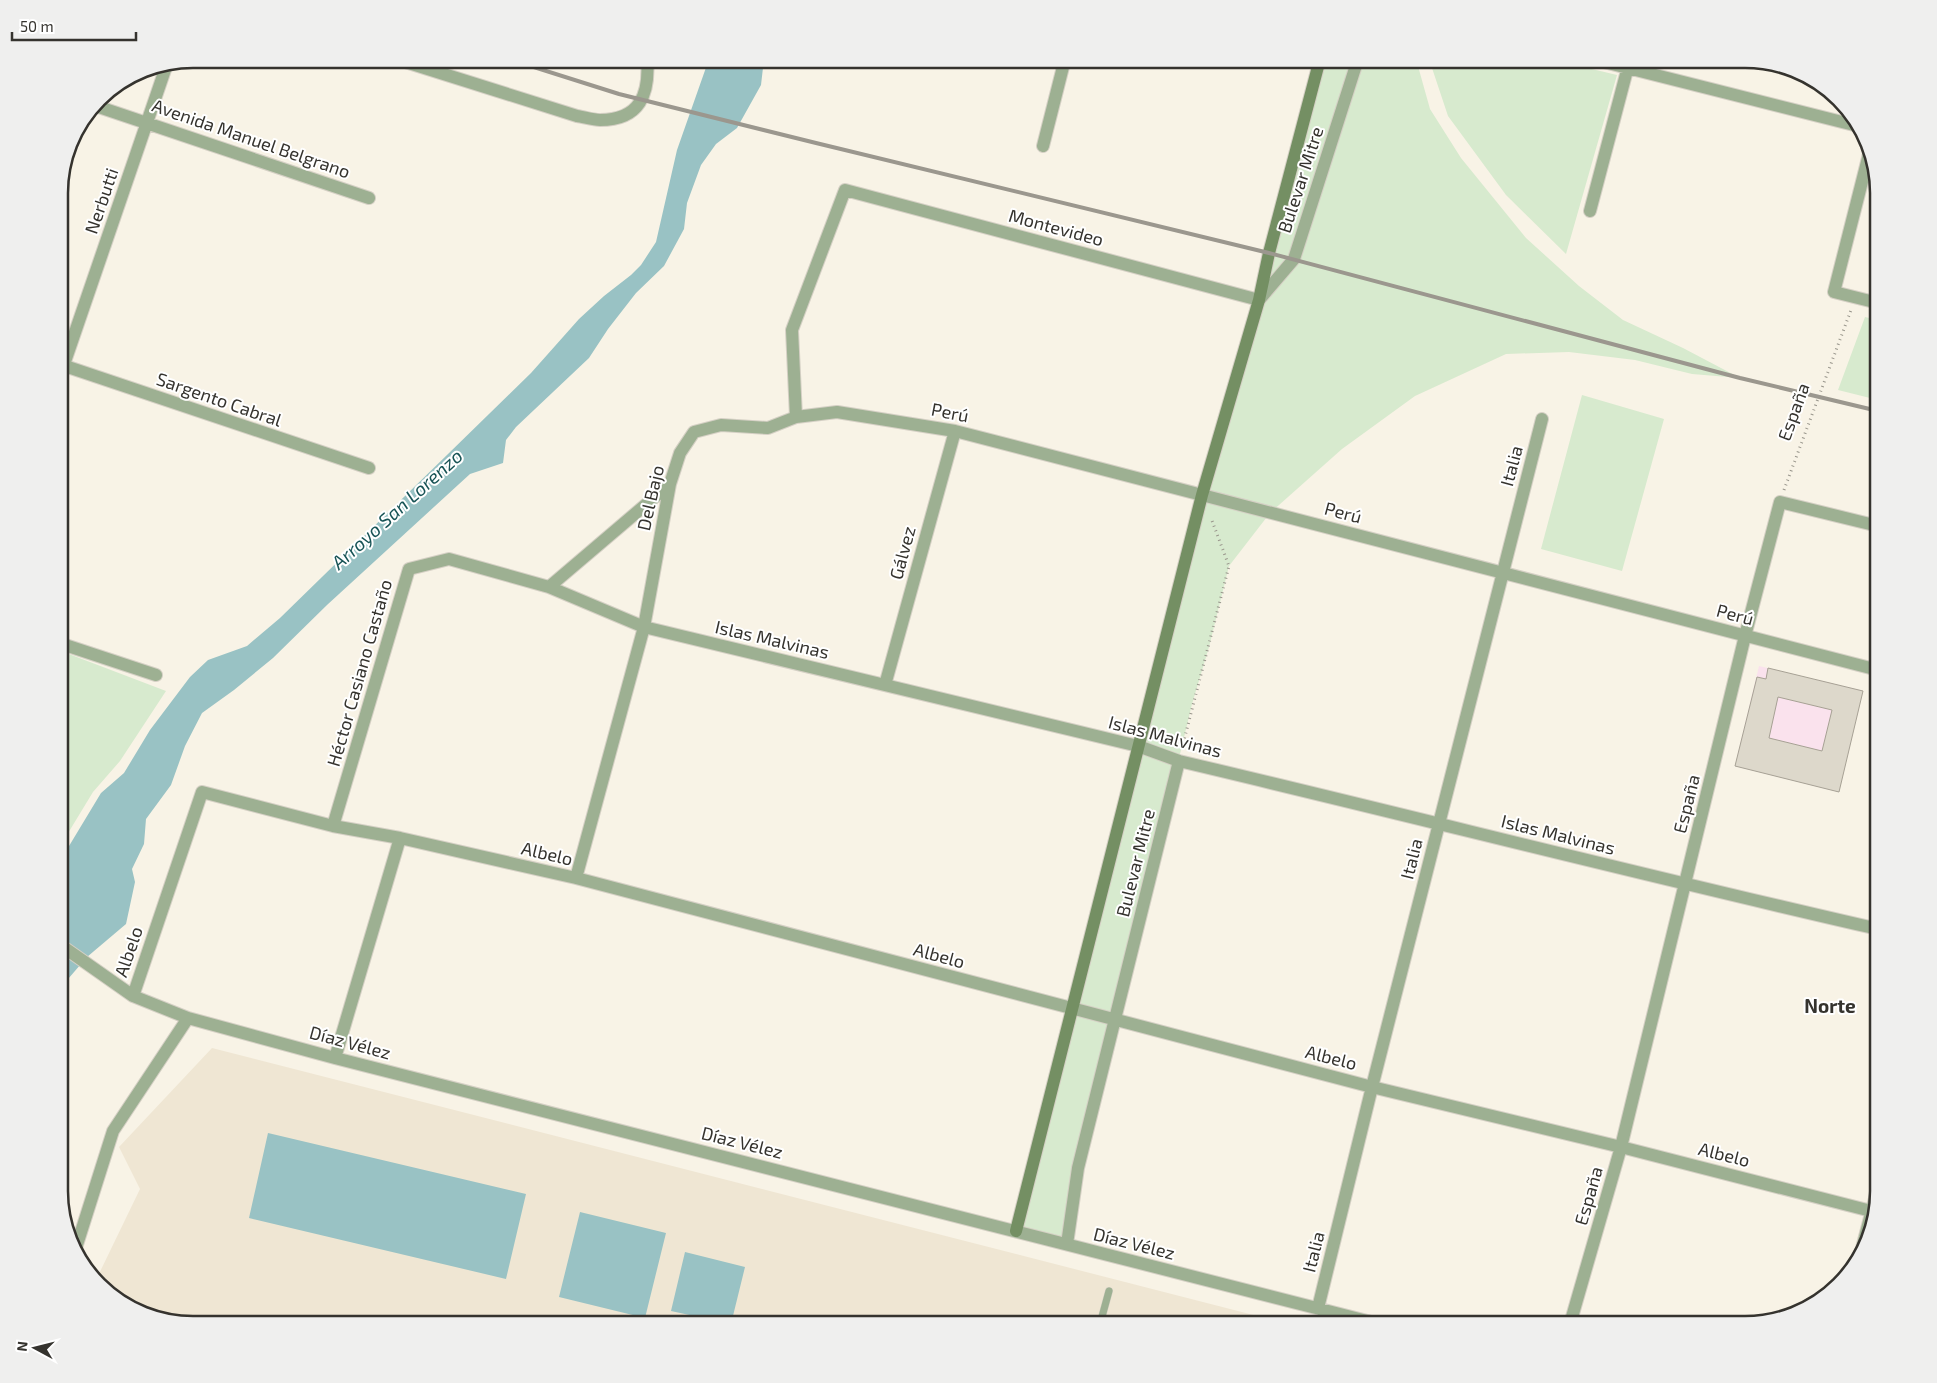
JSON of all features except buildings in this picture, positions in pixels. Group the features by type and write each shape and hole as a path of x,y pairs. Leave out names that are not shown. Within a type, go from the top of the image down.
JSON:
{"street":[{"path":"425,68 562,111 600,120 623,116 638,107 646,86 647,68"},
{"path":"1043,146 1063,68"},
{"name":"Bulevar Mitre","path":"1016,1231 1202,495 1258,300 1318,68"},
{"name":"Bulevar Mitre","path":"1258,300 1294,259 1355,68"},
{"path":"1590,211 1628,68"},
{"path":"1647,68 1849,123"},
{"name":"Nerbutti","path":"68,345 165,71"},
{"name":"Avenida Manuel Belgrano","path":"100,108 369,198"},
{"path":"1866,165 1834,292 1870,301"},
{"name":"Montevideo","path":"796,417 792,330 845,190 1258,300"},
{"name":"Sargento Cabral","path":"68,367 369,468"},
{"name":"Perú","path":"796,417 837,412 955,431 1870,668"},
{"name":"Del Bajo","path":"576,878 644,627 670,484 680,453 694,432 721,426 768,428 796,417"},
{"name":"Italia","path":"1318,1308 1372,1087 1542,419"},
{"name":"Gálvez","path":"884,685 955,431"},
{"path":"549,587 670,484"},
{"path":"1780,502 1870,524"},
{"name":"España","path":"1572,1316 1621,1147 1780,502"},
{"name":"Islas Malvinas","path":"449,559 549,587 644,627 1138,746 1179,760 1685,885 1870,928"},
{"name":"Héctor Casiano Castaño","path":"334,826 409,569 449,559"},
{"path":"68,646 156,675"},
{"name":"Bulevar Mitre","path":"1067,1244 1078,1168 1116,1021 1179,760"},
{"name":"Albelo","path":"133,996 202,792 334,826 400,838 576,878 1372,1087 1621,1147 1868,1211"},
{"path":"335,1058 400,838"},
{"name":"Díaz Vélez","path":"68,950 133,996 188,1018 335,1058 1348,1316"},
{"path":"78,1241 113,1132 188,1018"}],"lane":[{"path":"1102,1316 1108,1292"},
{"path":"1318,1308 1324,1316"}],"path":[{"name":"España","path":"1780,502 1856,297"},
{"path":"1179,760 1229,566 1202,495"}],"shaded area":[{"path":"1759,666 1863,691 1839,792 1735,766"},
{"path":"212,1048 1258,1316 192,1316 168,1313 152,1309 130,1299 116,1290 99,1274 140,1189 119,1147"}],"green space":[{"path":"1318,68 1419,68 1430,109 1461,158 1526,238 1579,286 1623,320 1683,348 1740,378 1692,374 1635,360 1569,352 1506,354 1415,396 1342,449 1270,513 1229,566 1209,647 1192,704 1116,1021 1067,1244 1016,1231"},
{"path":"1432,68 1588,68 1617,75 1566,254 1506,195 1448,116"},
{"path":"1865,317 1870,318 1870,398 1838,390"},
{"path":"1582,395 1664,419 1622,571 1541,549"},
{"path":"68,654 166,691 120,761 93,792 68,833"}],"water":[{"name":"Arroyo San Lorenzo","path":"706,68 763,68 761,85 737,128 716,144 701,165 687,203 684,229 664,266 636,293 608,329 589,358 516,427 506,440 503,463 470,474 327,605 273,658 202,713 185,746 171,785 146,819 144,844 132,869 135,882 126,924 87,957 68,979 68,848 101,793 124,773 150,730 190,677 208,660 247,646 280,618 531,373 579,319 641,265 656,242 677,150"},
{"path":"268,1133 526,1194 506,1279 249,1218"},
{"path":"580,1212 666,1233 645,1316 637,1316 559,1297"},
{"path":"685,1252 745,1267 733,1316 694,1316 671,1311"}],"railway":[{"path":"537,68 619,94 1269,253 1740,378 1870,409"}],"district":[{"name":"Norte","path":"1830,1006"}]}
